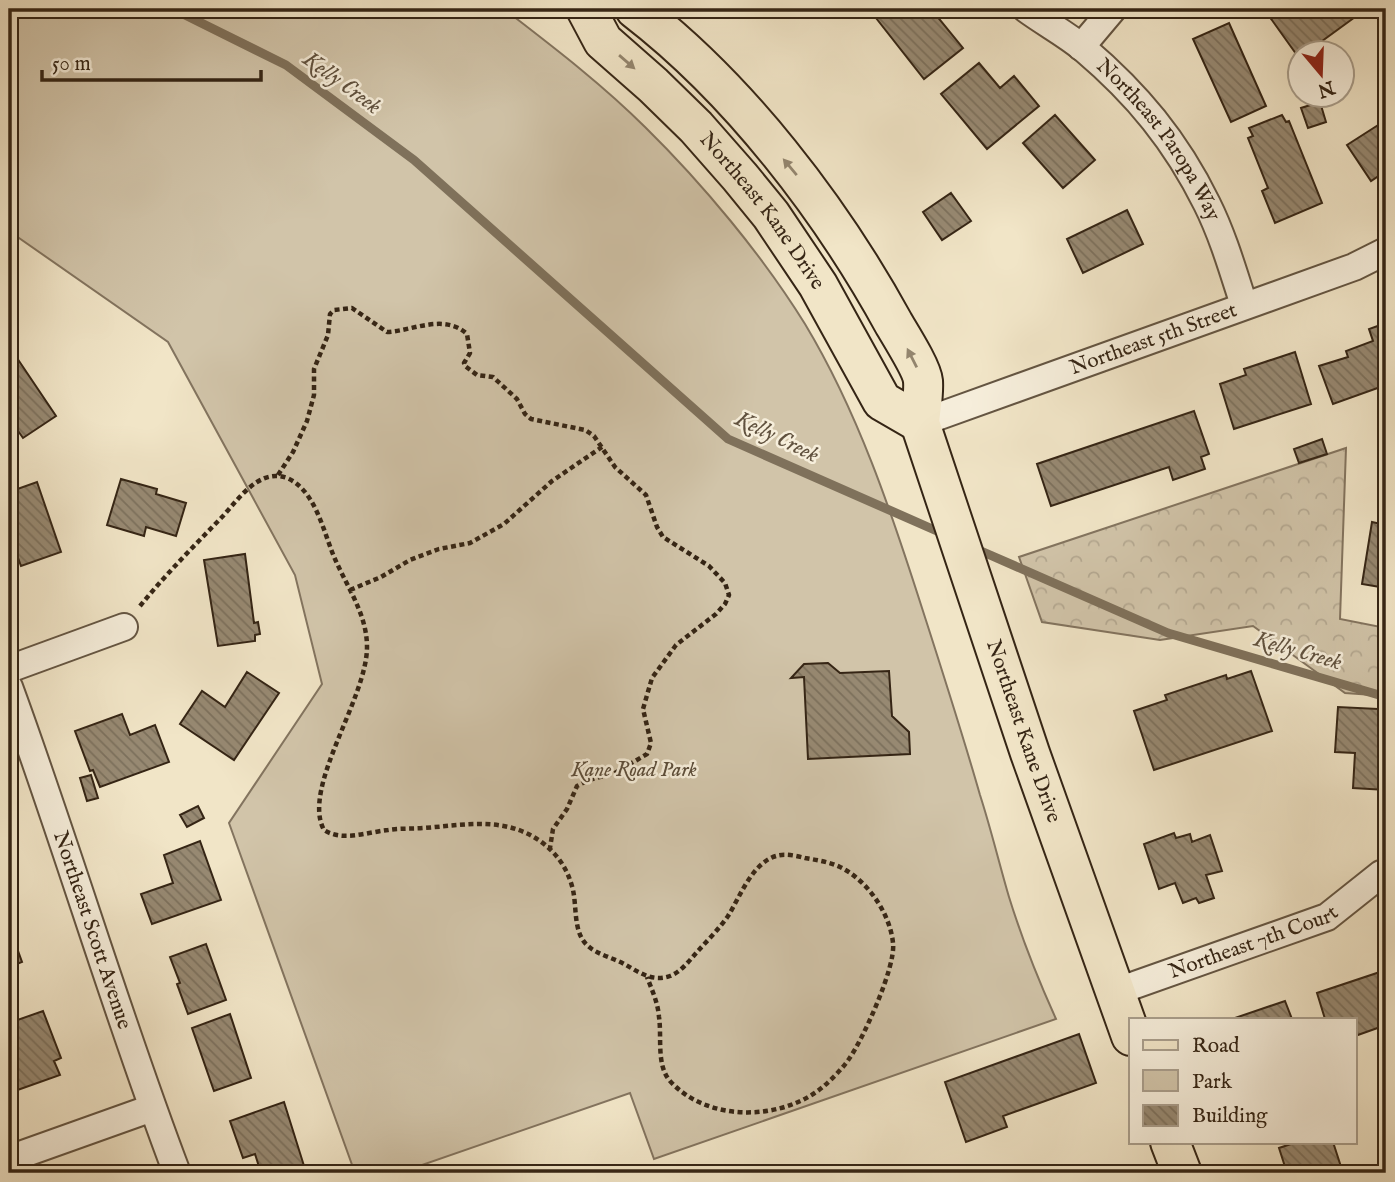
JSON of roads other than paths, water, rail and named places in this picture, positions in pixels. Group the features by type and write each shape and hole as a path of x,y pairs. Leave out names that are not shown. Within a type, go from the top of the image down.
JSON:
{"main road":[{"name":"Northeast Kane Drive","path":"586,9 603,41 696,127 771,215 818,285 882,401 920,424"},
{"name":"Northeast Kane Drive","path":"635,9 708,75 754,123 801,180 875,289 923,379 920,424 1030,753 1129,1030"},
{"path":"1171,1144 1182,1173"}],"street":[{"name":"Northeast Paropa Way","path":"1026,9 1082,47 1143,104 1186,165 1213,216 1244,305"},
{"path":"1082,47 1113,9"},
{"name":"Northeast 5th Street","path":"920,424 1354,267 1386,251"},
{"path":"9,668 124,626"},
{"name":"Northeast Scott Avenue","path":"9,687 152,1108 177,1173"},
{"name":"Northeast 7th Court","path":"1115,992 1327,917 1381,874"},
{"path":"9,1159 152,1108"}],"waterway":[{"name":"Kelly Creek","path":"173,9 286,65 414,160 728,439 946,535"},
{"name":"Kelly Creek","path":"974,548 1168,633 1386,697"}],"park label":[{"name":"Kane Road Park","path":"634,770"}]}
